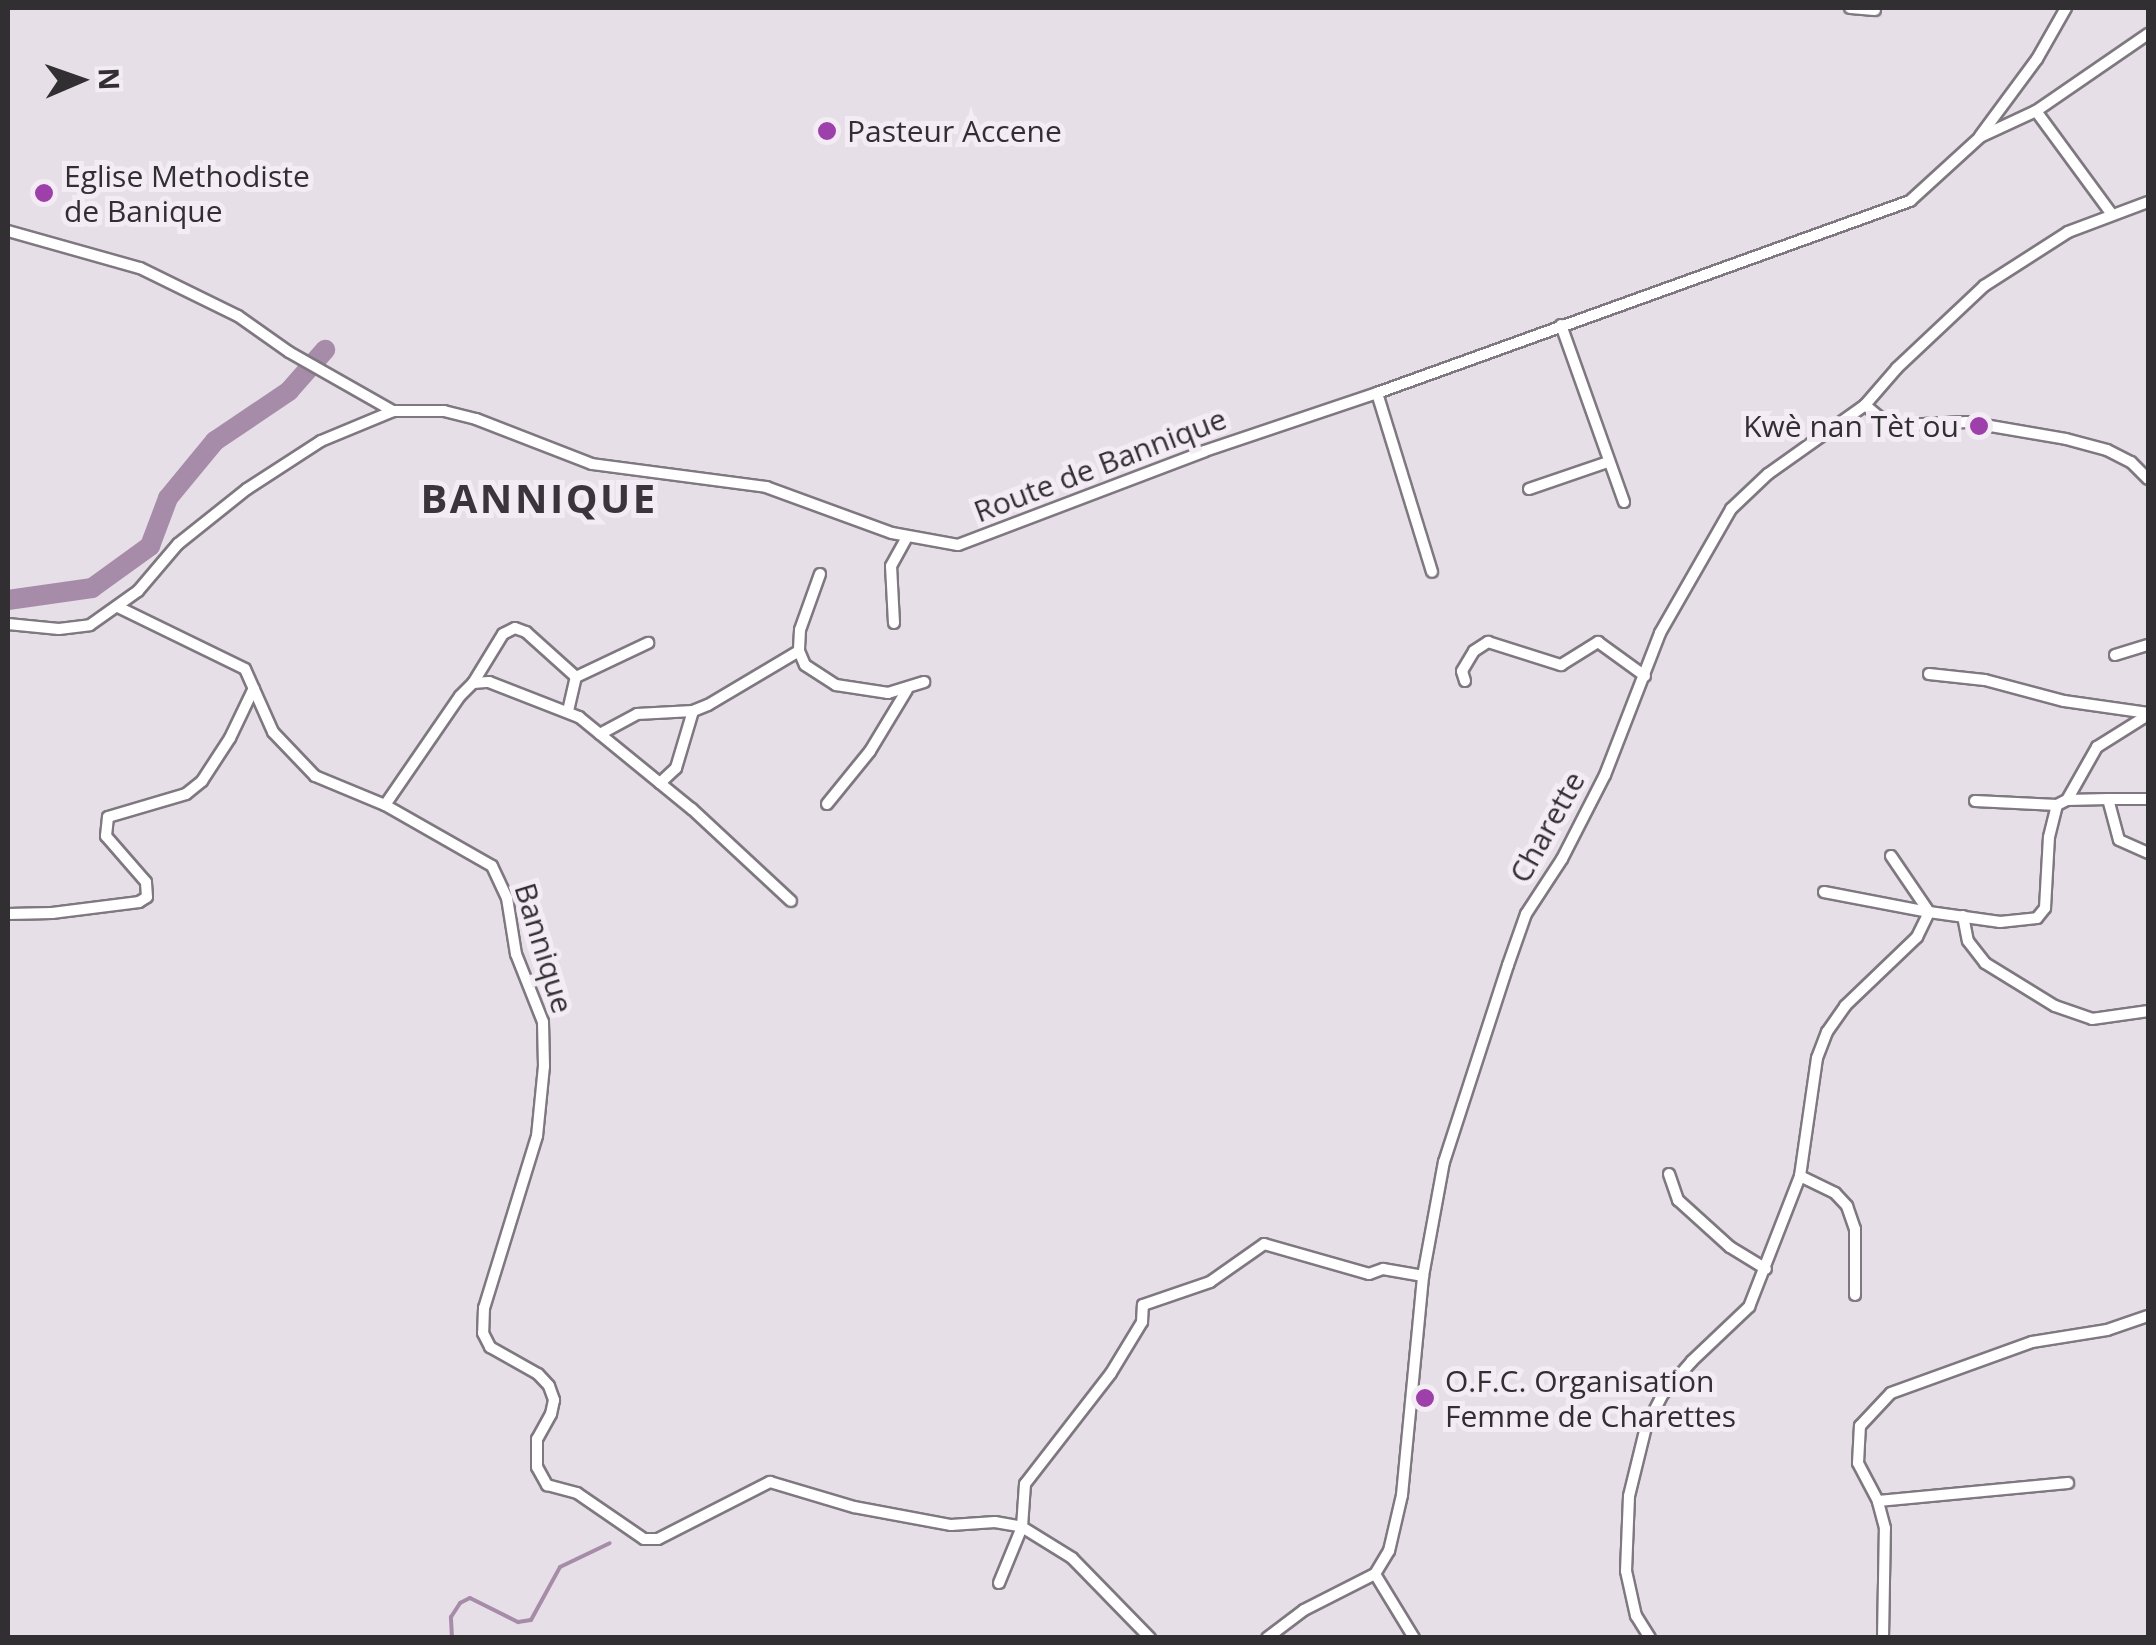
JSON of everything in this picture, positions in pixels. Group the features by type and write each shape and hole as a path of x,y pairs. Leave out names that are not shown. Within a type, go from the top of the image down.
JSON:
{"street":[{"path":"1850,8 1875,10"},
{"path":"1980,137 2037,59 2066,8"},
{"name":"Route de Bannique","path":"8,624 59,629 90,625 118,607 178,544 246,489 321,441 394,411 444,411 476,419 592,464 766,487 908,537 958,545 1205,450 1377,393 1910,200 1980,137 2022,120 2148,34"},
{"path":"2036,111 2112,213"},
{"name":"Charette","path":"1375,1574 1389,1551 1400,1510 1423,1276 1444,1162 1526,914 1585,816 1660,633 1731,509 1768,474 1865,405 1897,368 1984,286 2043,247 2112,213 2148,202"},
{"path":"8,231 140,268 238,316 290,352 394,411"},
{"path":"1561,326 1624,502"},
{"path":"1377,393 1432,572"},
{"path":"1865,405 1884,421 1902,425 1967,422 2080,443 2131,462 2148,479"},
{"path":"1530,488 1608,462"},
{"path":"893,618 891,566 908,537"},
{"path":"820,574 800,630 799,651 804,665 836,684 888,693 924,682"},
{"name":"Bannique","path":"118,607 245,669 273,732 315,776 385,805 492,866 507,898 516,954 543,1022 544,1066 538,1136 482,1321 490,1347 538,1374 549,1386 554,1400 537,1440 537,1467 547,1485 576,1493 644,1539 658,1539 770,1482 854,1507 952,1525 1022,1527"},
{"path":"385,805 504,634 515,628 526,632 576,677"},
{"path":"1464,681 1462,671 1474,652 1488,642 1561,665 1598,642 1645,676"},
{"path":"576,677 648,643"},
{"path":"2115,654 2148,645"},
{"path":"600,734 637,714 692,711 799,651"},
{"path":"1929,674 2148,714"},
{"path":"568,711 576,677"},
{"path":"473,683 489,682 533,702 568,711 660,784 791,902"},
{"path":"8,914 52,913 139,902 146,897 146,882 106,836 108,817 186,794 202,781 230,738 254,688"},
{"path":"827,804 870,751 907,690"},
{"path":"660,784 676,768 692,711"},
{"path":"1824,892 2000,922 2036,918 2045,908 2049,836 2062,803 2097,747 2148,714"},
{"path":"2108,799 2119,840 2148,853"},
{"path":"1974,801 2062,803 2148,799"},
{"path":"1890,856 1930,912"},
{"path":"1650,1638 1636,1616 1626,1571 1629,1496 1646,1426 1682,1372 1749,1307 1800,1176 1817,1058 1827,1032 1845,1006 1917,937 1930,912"},
{"path":"1963,916 1968,940 1985,962 2055,1006 2092,1018 2148,1011"},
{"path":"1669,1174 1678,1200 1730,1247 1766,1269"},
{"path":"1800,1176 1834,1193 1848,1206 1855,1228 1855,1296"},
{"path":"999,1582 1022,1527 1025,1484 1112,1374 1142,1322 1143,1306 1210,1282 1264,1244 1370,1274 1384,1269 1423,1276"},
{"path":"1884,1638 1885,1528 1878,1501 1858,1463 1860,1426 1890,1394 2032,1342 2107,1330 2148,1316"},
{"path":"1878,1501 2068,1483"},
{"path":"1022,1527 1072,1558 1150,1638"},
{"path":"1267,1638 1304,1610 1375,1574 1414,1638"}],"waterway":[{"path":"8,600 92,588 150,546 168,498 215,441 289,391 325,350"},
{"path":"452,1638 451,1617 460,1603 470,1598 518,1622 531,1620 560,1567 610,1543"}],"place":[{"name":"Pasteur Accene","path":"827,131"},
{"name":"Eglise Methodiste de Banique","path":"44,193"},
{"name":"Kwè nan Tèt ou","path":"1979,426"},
{"name":"O.F.C. Organisation Femme de Charettes","path":"1425,1398"}],"district":[{"name":"BANNIQUE","path":"539,498"}]}
